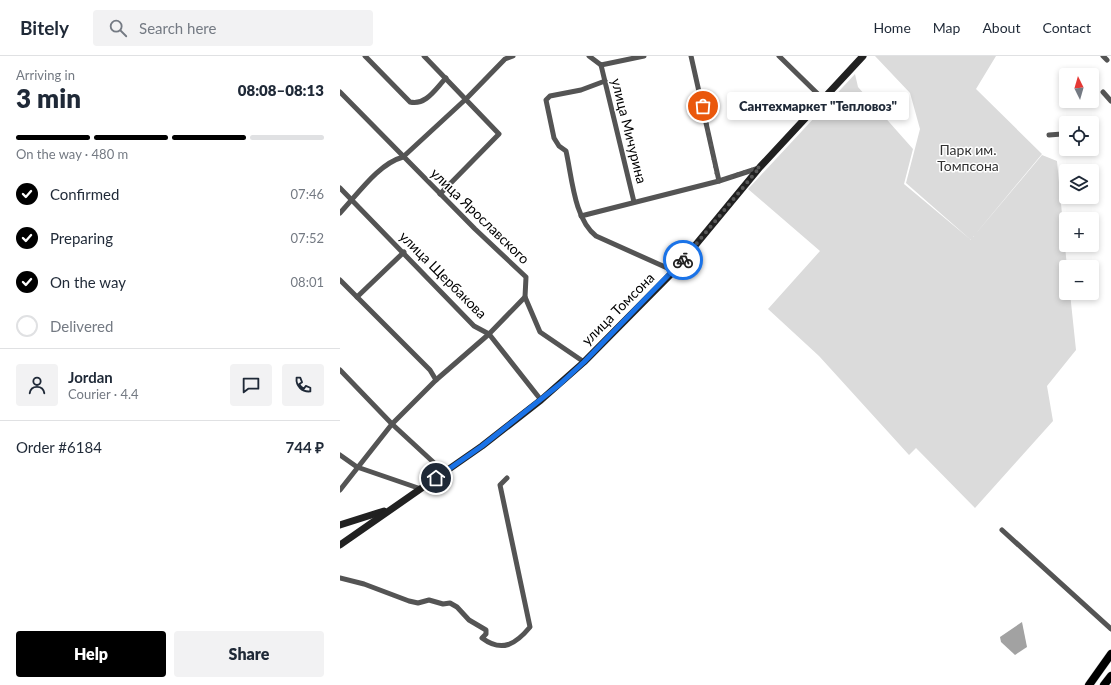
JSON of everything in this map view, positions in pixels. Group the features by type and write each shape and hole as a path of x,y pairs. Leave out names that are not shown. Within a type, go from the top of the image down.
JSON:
{"main road":[{"path":"1089,685 1111,654"},
{"path":"1104,685 1111,676"}],"street":[{"path":"365,56 410,102 417,104 423,102 446,78"},
{"path":"424,56 467,98 499,134 440,194"},
{"path":"340,213 381,168 394,159 403,157 467,98 504,57 512,56"},
{"path":"589,56 601,65 618,59 644,56"},
{"path":"691,56 718,181"},
{"path":"779,56 823,99"},
{"name":"улица Томсона","path":"411,496 482,446 541,400 584,362 674,271 760,167 863,56"},
{"path":"1103,56 1107,60"},
{"name":"улица Мичурина","path":"601,65 634,202"},
{"path":"605,81 581,90 550,96 546,100 554,138 559,146 566,151 581,216 587,229 596,236 674,271"},
{"name":"улица Ярославского","path":"340,92 474,229 526,276 525,297 540,332 584,362"},
{"path":"1103,92 1111,101"},
{"path":"1049,136 1059,134"},
{"path":"581,216 718,181 760,167"},
{"name":"улица Щербакова","path":"340,188 404,252 474,326 488,334 541,400"},
{"path":"357,297 404,252"},
{"path":"340,280 430,370 436,380"},
{"path":"340,490 351,478 357,467 392,424 436,380 488,334 525,297"},
{"path":"340,370 392,424 444,472"},
{"path":"340,455 357,467 421,489"},
{"path":"340,578 364,584 409,601 418,603 429,600 457,607 469,620 486,630 486,634 482,638 497,646 509,645 519,640 530,627 507,510 500,485 507,478"},
{"path":"340,525 383,512 411,496"},
{"path":"340,545 411,496"},
{"path":"1002,530 1111,629"}],"green space":[{"name":"Парк им. Томпсона","path":"875,56 996,56 976,89 1042,154 973,237 1042,155 1057,161 1059,204 1061,204 1062,212 1059,212 1059,252 1066,252 1066,260 1059,260 1059,300 1071,300 1076,350 1047,386 1053,421 975,508 916,448 909,455 819,356 768,309 820,251 748,189 855,74 858,87 913,149 904,184 971,240 906,183 920,129 910,93"}],"shaded area":[{"path":"1022,622 1027,647 1015,655 1001,642 1000,637"}],"way so far":[{"path":"683,260 760,167 718,181 703,106"}],"place":[{"name":"Сантехмаркет \"Тепловоз\"","path":"703,106"}],"route":[{"path":"436,478 482,446 560,384 584,362 674,271 683,260"}]}
